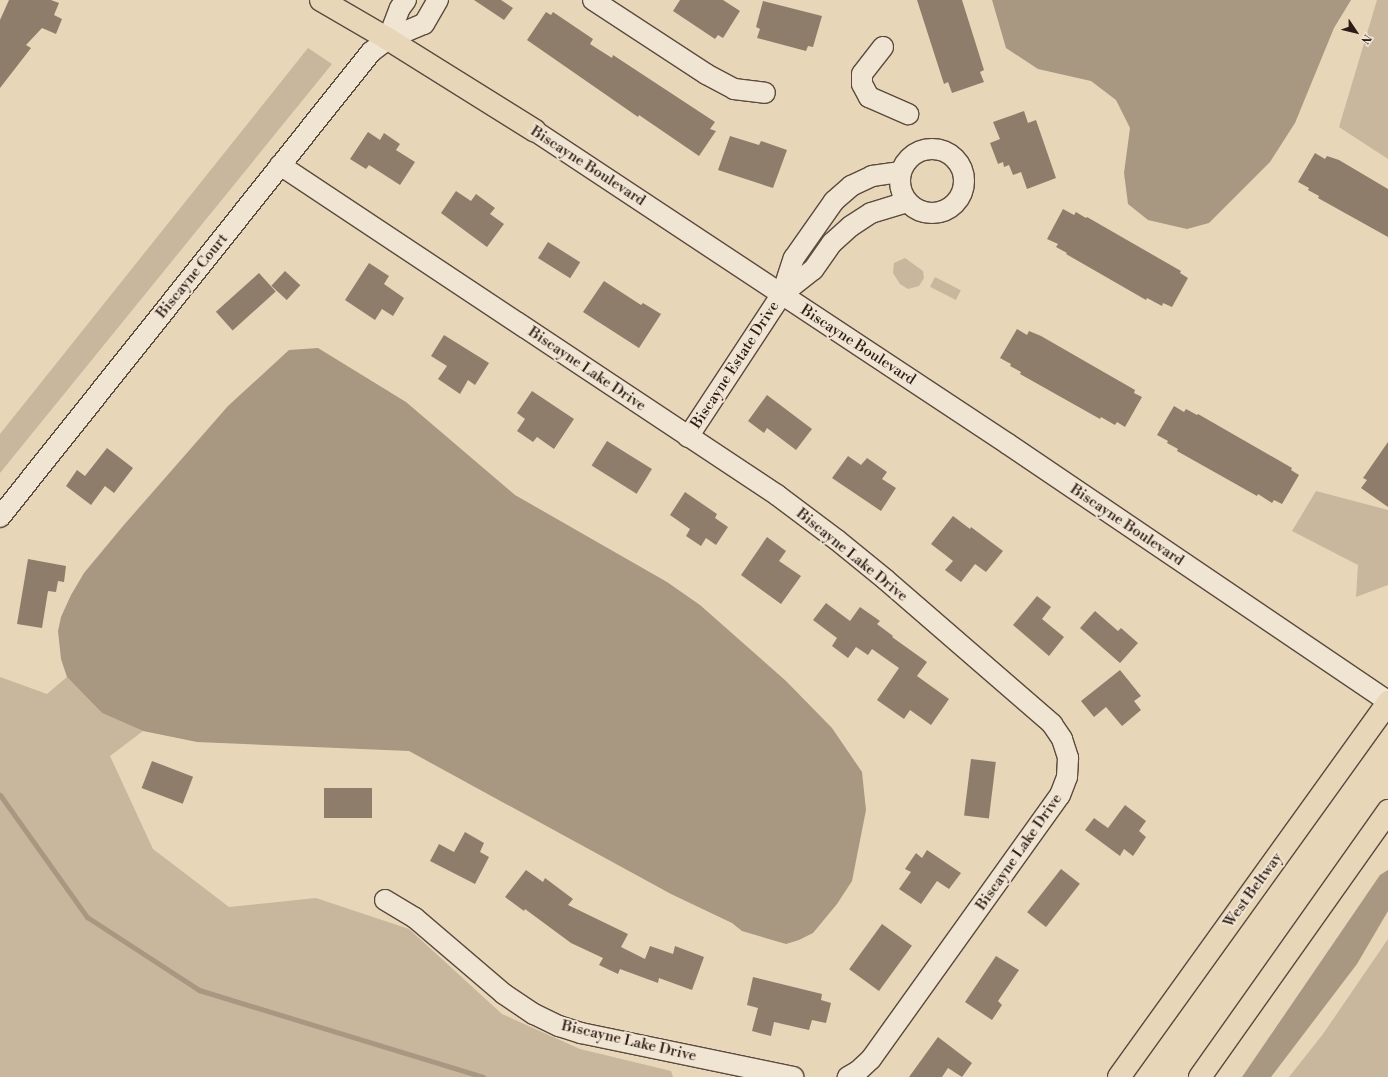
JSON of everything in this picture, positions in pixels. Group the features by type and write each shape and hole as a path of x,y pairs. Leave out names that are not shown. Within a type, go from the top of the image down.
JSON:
{"main road":[{"name":"Biscayne Boulevard","path":"321,0 388,38 535,130"},
{"name":"West Beltway","path":"1119,1077 1388,702"},
{"path":"1200,1077 1388,811"}],"street":[{"path":"388,38 400,8 406,0"},
{"path":"388,38 424,24 438,0"},
{"path":"592,0 706,74 734,89 765,93"},
{"name":"Biscayne Court","path":"0,517 371,52 388,38"},
{"path":"883,47 862,74 862,84 869,97 908,114"},
{"name":"Biscayne Boulevard","path":"535,130 1008,444 1388,702"},
{"path":"932,148 943,150 960,164 964,174 964,185 961,195 955,204 946,210 935,213 925,213 915,209 907,202 902,193 900,183 901,172 905,163 912,155 922,150 932,148"},
{"name":"Biscayne Lake Drive","path":"280,165 776,495 837,540 886,580 1052,724 1062,738 1068,758 1067,777 1060,795 871,1059 848,1077"},
{"path":"782,294 794,258 834,201 851,186 872,176 901,172"},
{"path":"782,294 813,270 832,242 851,226 871,213 907,202"},
{"name":"Biscayne Estate Drive","path":"688,437 782,294"},
{"name":"Biscayne Lake Drive","path":"385,900 415,918 504,994 534,1014 559,1026 580,1033 793,1077"}],"shaded area":[{"path":"992,0 1351,0 1334,28 1295,123 1270,162 1209,223 1187,229 1148,220 1128,204 1124,173 1130,128 1116,100 1091,81 1038,69 1006,48"},
{"path":"1377,0 1388,0 1388,159 1339,127"},
{"path":"308,48 332,64 0,473 0,434"},
{"path":"905,258 923,271 924,278 919,286 908,289 900,284 893,273 894,263"},
{"path":"935,277 961,290 956,300 930,287"},
{"path":"318,348 406,402 515,495 667,582 700,605 786,681 832,728 862,772 866,810 852,881 837,904 813,933 799,940 786,944 742,931 732,923 671,894 409,751 197,742 143,731 102,713 67,677 61,659 58,631 61,617 71,595 84,573 228,406 289,350"},
{"path":"1316,491 1388,510 1388,585 1356,597 1358,565 1292,531"},
{"path":"0,677 47,694 67,677 102,713 143,731 110,756 153,849 229,907 316,898 409,929 502,1014 580,1049 671,1071 673,1077 0,1077"},
{"path":"1388,870 1388,911 1357,964 1271,1077 1242,1077 1380,875"},
{"path":"1388,939 1388,1077 1289,1077 1323,1034"}],"building":[{"path":"9,0 51,0 59,3 54,15 62,19 56,34 42,28 26,45 31,48 0,88 0,20"},
{"path":"474,0 501,0 513,8 504,20"},
{"path":"680,0 723,0 740,11 723,38 718,35 715,39 673,11"},
{"path":"917,0 962,0 984,70 980,72 984,82 952,93 948,82 944,84"},
{"path":"763,1 822,16 813,47 808,46 806,51 757,38 760,29 756,27"},
{"path":"546,12 551,15 553,12 593,39 590,44 612,58 613,55 715,122 710,129 716,131 699,156 639,115 638,117 527,40"},
{"path":"1024,111 1028,123 1036,120 1056,178 1027,189 1021,172 1013,175 1009,165 1004,167 1003,162 998,164 990,143 1000,139 993,122"},
{"path":"368,132 380,140 384,133 400,144 396,150 415,162 400,185 369,165 366,169 350,159"},
{"path":"730,136 759,145 761,141 787,150 773,188 718,170"},
{"path":"1315,153 1325,159 1327,156 1339,160 1388,189 1388,237 1318,198 1319,196 1308,190 1309,188 1298,182"},
{"path":"456,191 471,201 476,194 495,208 490,214 504,224 487,247 441,213"},
{"path":"1063,209 1074,215 1076,212 1086,218 1087,217 1181,271 1180,273 1188,278 1172,307 1163,303 1162,306 1147,298 1146,300 1066,254 1067,253 1056,247 1058,244 1047,239"},
{"path":"548,242 580,262 570,278 538,258"},
{"path":"369,263 389,276 384,284 404,298 393,316 382,309 375,320 345,300"},
{"path":"285,271 300,285 287,300 271,286"},
{"path":"259,273 276,292 233,330 216,312"},
{"path":"604,281 641,305 643,303 661,314 639,348 583,312"},
{"path":"1017,329 1027,335 1029,331 1041,336 1135,390 1134,393 1142,397 1125,427 1117,422 1115,425 1101,417 1100,419 1020,374 1021,372 1010,366 1011,364 1000,358"},
{"path":"444,335 489,363 475,385 468,380 460,394 438,379 447,366 431,356"},
{"path":"532,391 574,419 554,449 537,437 533,442 517,431 525,419 517,413"},
{"path":"767,395 812,429 796,450 767,428 764,433 748,421"},
{"path":"1174,406 1184,412 1186,409 1197,415 1198,414 1292,468 1291,470 1299,475 1282,504 1274,500 1272,503 1258,494 1257,496 1177,451 1178,449 1167,443 1168,441 1157,435"},
{"path":"607,441 652,469 637,494 592,466"},
{"path":"1388,442 1388,507 1361,488 1367,480 1363,478"},
{"path":"107,448 133,468 114,493 105,486 91,505 66,486 77,470 85,476"},
{"path":"848,456 861,465 867,458 887,472 882,479 896,488 881,511 832,478"},
{"path":"685,492 717,514 715,518 728,527 716,545 706,538 701,546 686,536 690,529 670,515"},
{"path":"953,516 970,529 971,527 1003,551 986,572 975,564 961,582 945,570 953,561 931,544"},
{"path":"767,537 786,551 779,561 801,576 781,604 741,575"},
{"path":"28,559 66,566 64,582 58,581 56,592 48,591 42,628 17,624"},
{"path":"1037,596 1051,607 1042,619 1064,637 1049,656 1013,625"},
{"path":"826,603 850,621 860,607 880,621 877,624 893,636 892,637 927,662 917,676 949,699 931,725 910,710 904,719 877,700 899,668 872,649 868,655 856,647 848,658 832,646 837,638 813,620"},
{"path":"1095,611 1118,631 1121,628 1138,643 1120,663 1080,628"},
{"path":"1120,670 1141,696 1134,701 1141,710 1122,726 1106,707 1094,717 1081,701"},
{"path":"971,759 996,762 989,819 964,816"},
{"path":"152,761 193,777 183,804 142,788"},
{"path":"324,788 372,788 372,818 324,818"},
{"path":"1125,805 1146,821 1139,831 1146,837 1133,856 1124,849 1120,856 1085,830 1094,818 1108,828"},
{"path":"465,832 484,843 480,852 489,857 475,884 430,861 439,844 454,852"},
{"path":"927,850 961,873 949,889 937,881 921,904 899,889 911,872 905,869 916,853 922,858"},
{"path":"1061,869 1080,884 1046,927 1027,912"},
{"path":"526,870 543,882 545,878 573,899 568,905 628,934 621,947 645,959 650,946 673,954 675,946 704,957 692,990 659,978 658,983 620,969 618,974 599,965 603,958 571,943 525,909 524,911 505,897"},
{"path":"882,924 912,946 879,991 849,969"},
{"path":"996,956 1019,970 998,1001 1002,1005 992,1020 965,1002"},
{"path":"753,977 822,994 821,1000 831,1003 826,1023 812,1020 809,1030 774,1022 771,1036 752,1031 758,1008 747,1005"},
{"path":"938,1037 972,1063 962,1077 948,1068 942,1077 909,1077"}],"waterway":[{"path":"0,795 87,917 199,990 483,1077"}]}
